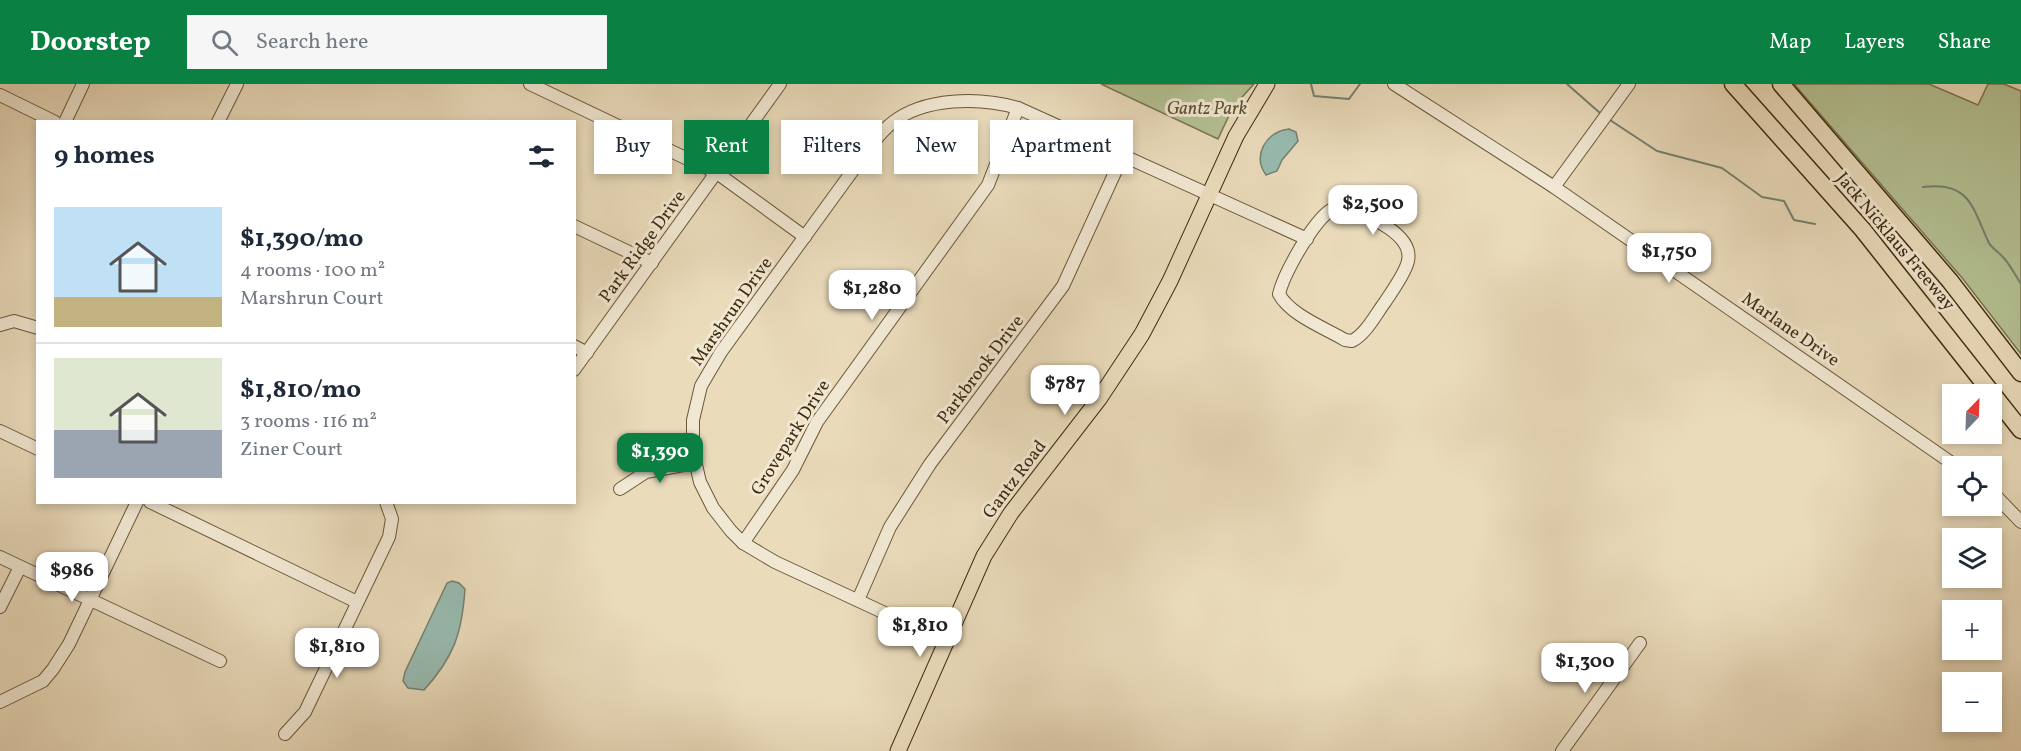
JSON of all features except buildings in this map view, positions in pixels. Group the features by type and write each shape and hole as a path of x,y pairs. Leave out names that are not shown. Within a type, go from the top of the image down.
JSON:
{"highway":[{"name":"Jack Nicklaus Freeway","path":"1733,84 1863,230 2021,429"},
{"name":"Jack Nicklaus Freeway","path":"1781,84 1950,281 2021,373"}],"main road":[{"name":"Gantz Road","path":"898,751 973,578 996,536 1099,399 1143,334 1236,136 1267,84"}],"street":[{"path":"66,120 83,84"},
{"path":"219,120 237,84"},
{"path":"530,84 684,157"},
{"name":"Park Ridge Drive","path":"755,120 780,84"},
{"name":"Marlane Drive","path":"1394,84 1554,187 1942,456"},
{"path":"1554,187 1629,84"},
{"path":"0,94 51,120"},
{"name":"Marshrun Drive","path":"945,641 776,562 743,543 713,508 694,463 693,420 701,386 721,352 872,144 892,122 919,108 952,101 1002,103 1045,120"},
{"name":"Grovepark Drive","path":"743,543 793,470 817,422 988,185 1018,108"},
{"name":"Marshrun Drive","path":"1133,160 1307,239"},
{"name":"Park Ridge Drive","path":"576,367 716,174"},
{"path":"718,174 805,237"},
{"name":"Parkbrook Drive","path":"858,600 890,527 930,464 1063,286 1114,174"},
{"path":"1335,207 1346,207 1378,220 1402,240 1409,255 1408,264 1387,298 1364,331 1352,341 1345,340 1288,305 1279,294 1307,239 1327,212 1335,207"},
{"path":"576,227 652,263"},
{"path":"0,325 14,321 36,327"},
{"path":"576,347 587,352"},
{"path":"0,431 36,448"},
{"path":"620,489 646,472 694,463"},
{"path":"2002,502 2021,522"},
{"path":"0,702 43,681 53,669 69,644 136,504"},
{"path":"154,504 357,602"},
{"path":"285,734 305,712 391,531 392,519 387,504"},
{"path":"0,557 220,661"},
{"path":"0,607 20,567"},
{"path":"1562,751 1640,643"}],"green space":[{"name":"Gantz Park","path":"1101,84 1254,84 1233,107 1218,139"},
{"path":"1794,84 1929,84 1978,105 1988,84 2004,84 2021,91 2021,354 1963,279"}],"water":[{"path":"1289,129 1296,132 1298,141 1282,160 1277,171 1266,175 1260,160 1264,146 1274,135"},
{"path":"452,581 459,583 465,589 462,619 455,644 443,666 424,690 408,688 403,681 405,672 447,583"}],"waterway":[{"path":"1311,84 1314,96 1349,99 1360,84"},
{"path":"1567,84 1600,113"},
{"path":"1610,120 1657,151 1722,168 1762,197 1784,201 1794,220 1815,224"},
{"path":"1923,187 1951,188 1967,199 1989,243 2008,262 2021,284"}]}
